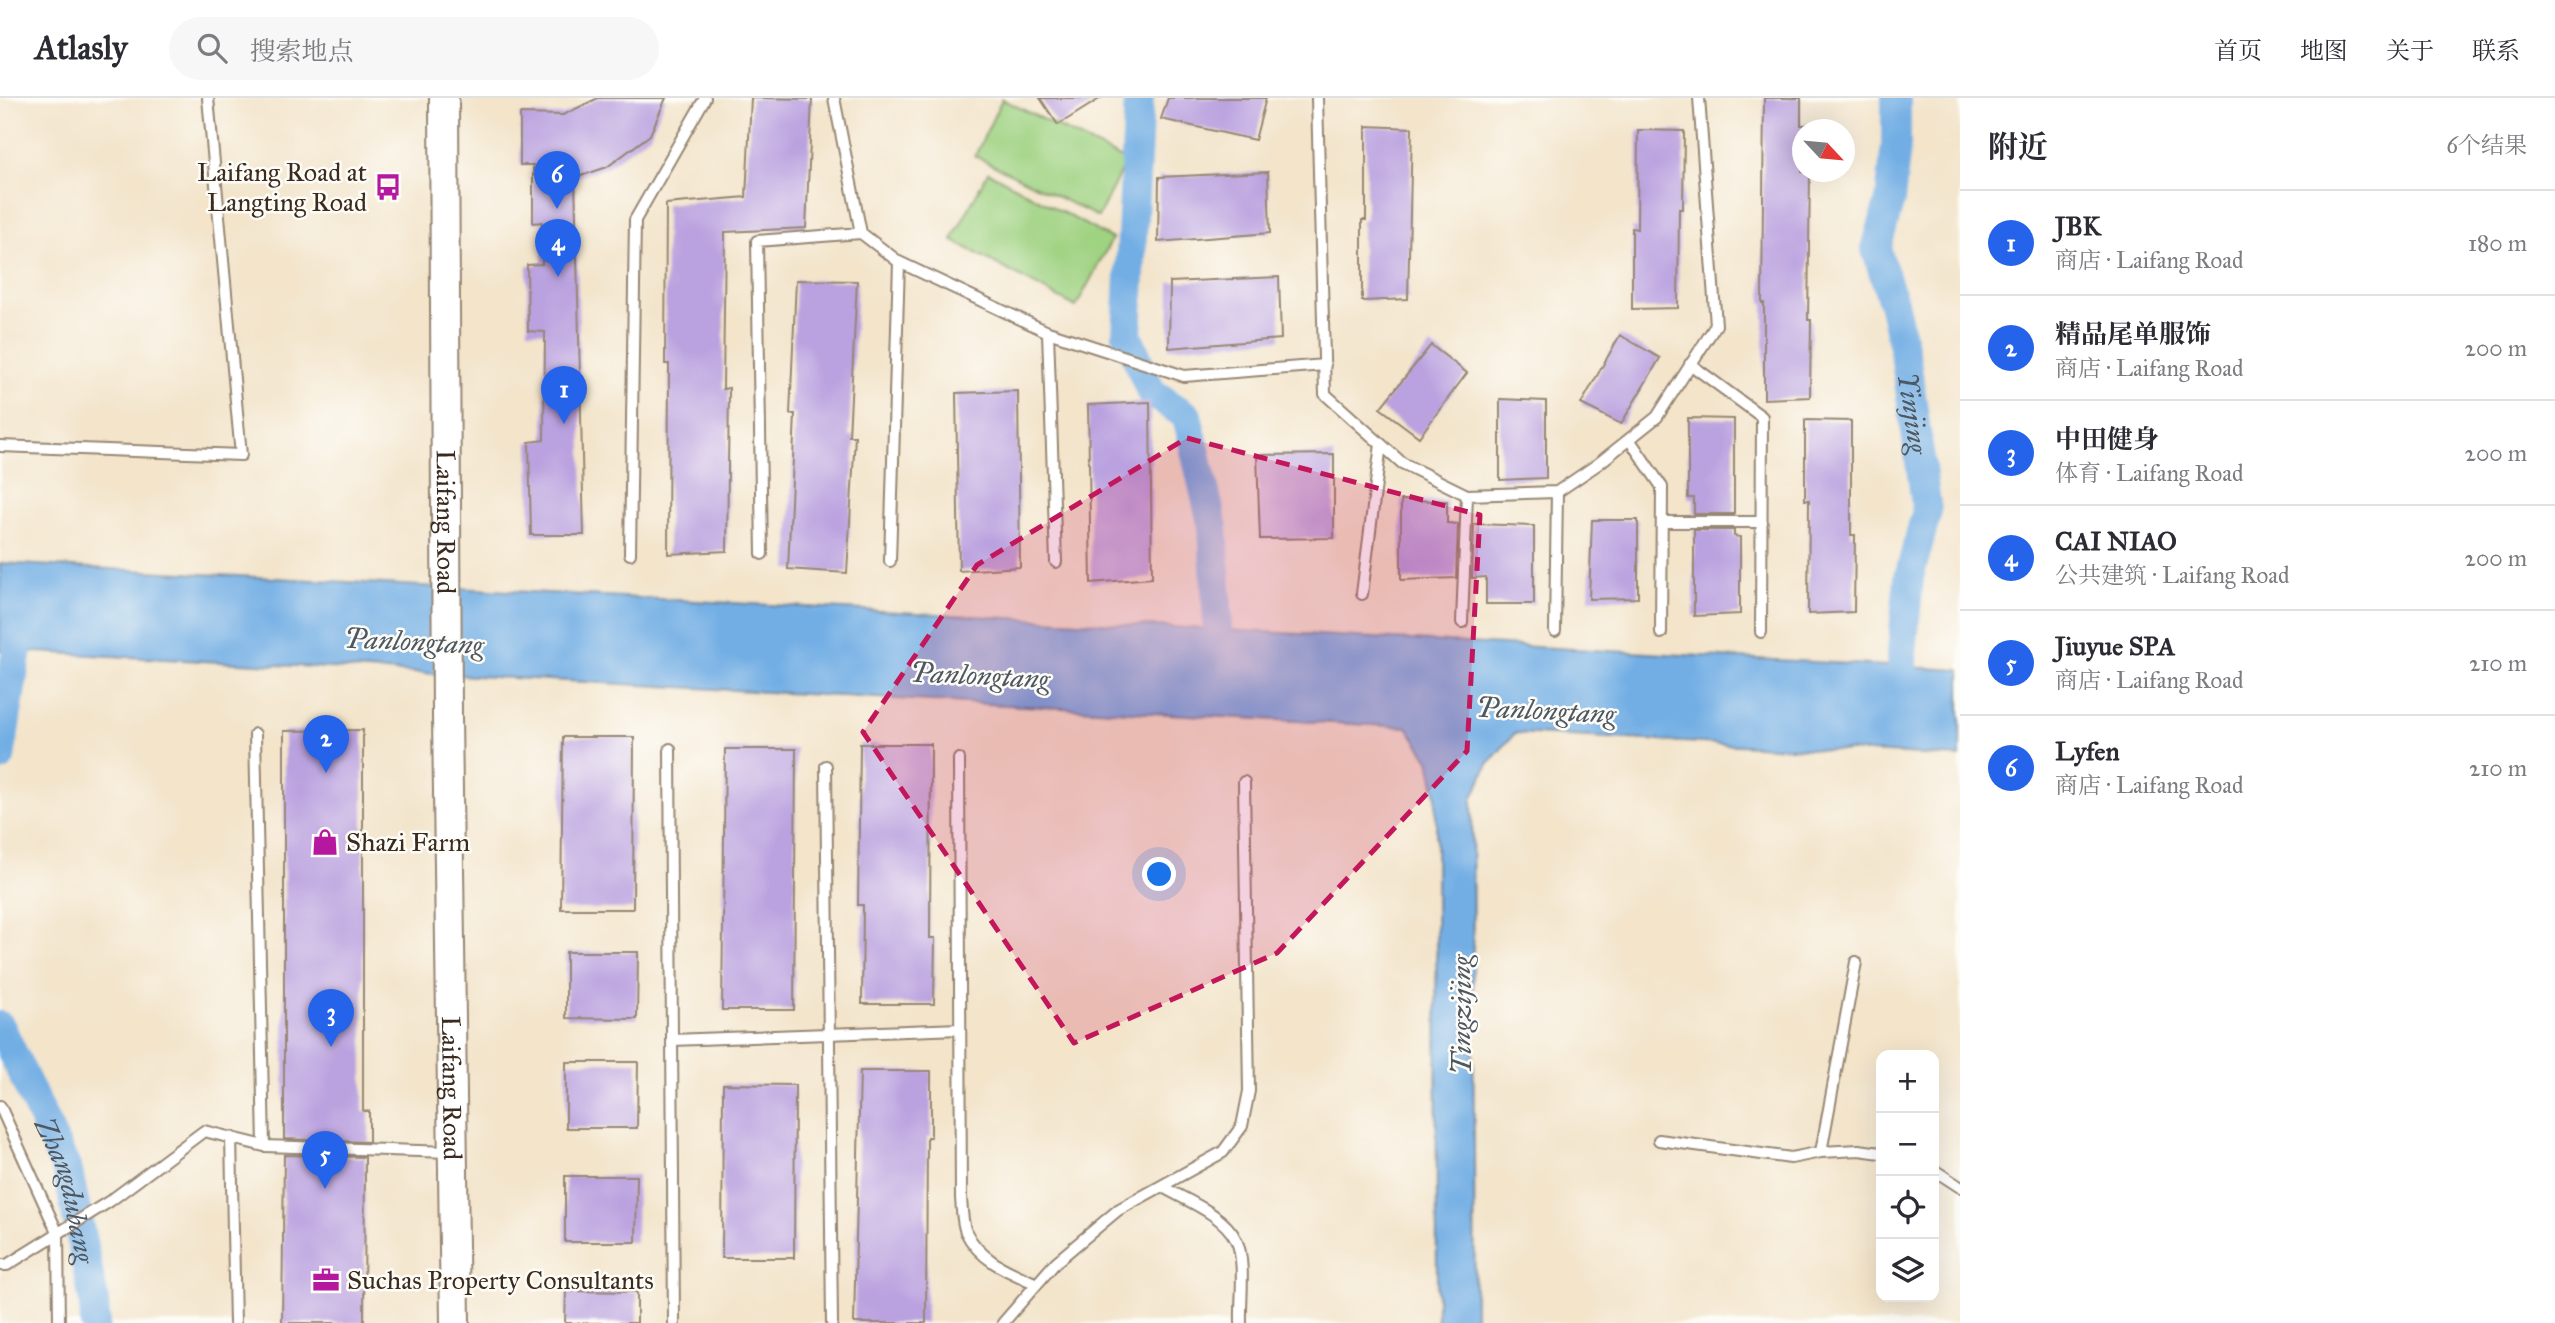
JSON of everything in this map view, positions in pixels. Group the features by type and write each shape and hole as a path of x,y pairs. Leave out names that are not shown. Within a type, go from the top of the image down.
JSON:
{"street":[{"name":"Laifang Road","path":"444,98 447,716 455,1323"}],"lane":[{"path":"0,446 242,455 208,98"},
{"path":"631,554 635,220 705,98"},
{"path":"834,98 861,233 899,262 1048,332 1184,376 1325,365"},
{"path":"1317,98 1325,394 1402,463 1467,495 1557,492 1657,416 1716,325 1699,98"},
{"path":"762,554 757,241 861,233"},
{"path":"890,561 899,262"},
{"path":"1048,332 1056,562"},
{"path":"1690,364 1762,417 1762,632"},
{"path":"1629,439 1662,487 1661,633"},
{"path":"1362,594 1381,444"},
{"path":"1555,631 1557,492"},
{"path":"1462,622 1467,495"},
{"path":"1662,522 1762,522"},
{"path":"255,734 264,1146"},
{"path":"670,749 674,1323"},
{"path":"959,760 961,1198 965,1230 982,1255 1037,1284"},
{"path":"827,766 832,1323"},
{"path":"1003,1323 1056,1262 1118,1210 1223,1152 1242,1126 1249,1091 1244,782"},
{"path":"1821,1152 1856,962"},
{"path":"672,1040 960,1029"},
{"path":"0,1106 58,1234 59,1323"},
{"path":"0,1265 7,1265 110,1202 204,1131 264,1146 451,1152"},
{"path":"231,1138 235,1323"},
{"path":"1660,1140 1791,1158 1821,1152 1859,1150 1876,1152"},
{"path":"1939,1173 1960,1187"},
{"path":"1161,1186 1222,1221 1238,1242 1241,1323"}],"highlighted area":[{"path":"1187,438 1480,515 1467,751 1277,953 1074,1043 863,732 977,565"}],"green space":[{"path":"1002,99 1126,161 1098,217 975,156"},
{"path":"988,172 1112,239 1076,307 952,240"}],"water":[{"path":"0,563 1960,670 1960,757 1515,733 1488,764 1472,799 1475,1323 1437,1323 1436,795 1429,760 1407,727 0,650"}],"building":[{"path":"598,98 666,98 650,135 607,167 575,178 584,535 531,535 529,442 544,440 545,332 528,331 527,265 542,264 542,222 533,223 533,165 520,165 520,114 563,115"},
{"path":"751,98 812,99 806,228 725,232 723,389 729,388 727,551 668,554 666,204 746,197"},
{"path":"1040,98 1101,98 1058,125"},
{"path":"1168,98 1266,98 1255,140 1161,119"},
{"path":"1764,98 1801,98 1801,119 1792,119 1792,182 1810,182 1810,397 1764,399"},
{"path":"1366,126 1412,128 1408,299 1362,301 1362,220 1366,220"},
{"path":"1638,130 1684,131 1683,209 1679,209 1678,308 1632,309 1632,228 1637,229"},
{"path":"1268,172 1270,233 1158,242 1159,177"},
{"path":"1279,277 1281,339 1169,348 1170,282"},
{"path":"796,280 857,281 849,436 855,436 847,573 788,569 795,414 790,414"},
{"path":"1620,335 1660,358 1621,424 1581,404"},
{"path":"1431,345 1467,373 1419,437 1380,408"},
{"path":"1018,391 1020,567 959,571 956,393"},
{"path":"1500,399 1546,401 1546,478 1500,480"},
{"path":"1150,402 1152,578 1091,583 1088,405"},
{"path":"1688,418 1734,419 1734,514 1694,514 1694,498 1688,498"},
{"path":"1805,420 1851,421 1851,535 1855,535 1854,612 1808,614 1809,500 1805,500"},
{"path":"1334,454 1334,538 1260,539 1257,455"},
{"path":"1401,500 1447,501 1447,523 1458,524 1456,578 1401,580"},
{"path":"1592,520 1638,520 1638,598 1589,599"},
{"path":"1474,524 1534,526 1534,604 1486,604 1486,577 1472,578"},
{"path":"1694,530 1734,530 1734,536 1740,537 1740,614 1694,616"},
{"path":"363,730 363,1111 369,1111 369,1142 284,1139 284,731"},
{"path":"563,737 634,737 633,909 561,909"},
{"path":"860,744 931,744 930,938 935,938 934,1004 862,1004 863,905 858,905"},
{"path":"725,749 796,749 794,1010 722,1010"},
{"path":"566,952 638,952 637,1019 566,1018"},
{"path":"566,1062 638,1062 637,1128 566,1128"},
{"path":"860,1071 931,1071 931,1137 927,1137 926,1323 854,1323"},
{"path":"723,1084 795,1085 794,1258 722,1258"},
{"path":"284,1155 365,1157 364,1323 282,1323"},
{"path":"565,1176 637,1176 636,1242 565,1242"},
{"path":"566,1291 637,1292 637,1323 565,1323"}],"waterway":[{"path":"1139,98 1127,334 1151,392 1187,416 1213,527 1220,670"},
{"name":"Yinjing","path":"1896,98 1896,146 1890,200 1876,249 1893,302 1906,360 1927,511 1909,577 1902,653 1903,707"},
{"name":"Zhangdubang","path":"0,757 22,618"},
{"name":"Zhangdubang","path":"0,1026 68,1172 94,1301 95,1323"}],"place":[{"name":"Laifang Road at Langting Road","path":"388,187"},
{"name":"Lyfen","path":"557,209"},
{"name":"CAI NIAO","path":"558,277"},
{"name":"JBK","path":"564,424"},
{"name":"精品尾单服饰","path":"326,773"},
{"name":"Shazi Farm","path":"325,842"},
{"name":"中田健身","path":"331,1047"},
{"name":"Jiuyue SPA","path":"325,1189"},
{"name":"Suchas Property Consultants","path":"326,1280"}],"water label":[{"name":"Panlongtang","path":"414,641"},
{"name":"Panlongtang","path":"980,675"},
{"name":"Panlongtang","path":"1546,710"},
{"name":"Tingzijing","path":"1461,1015"}]}
